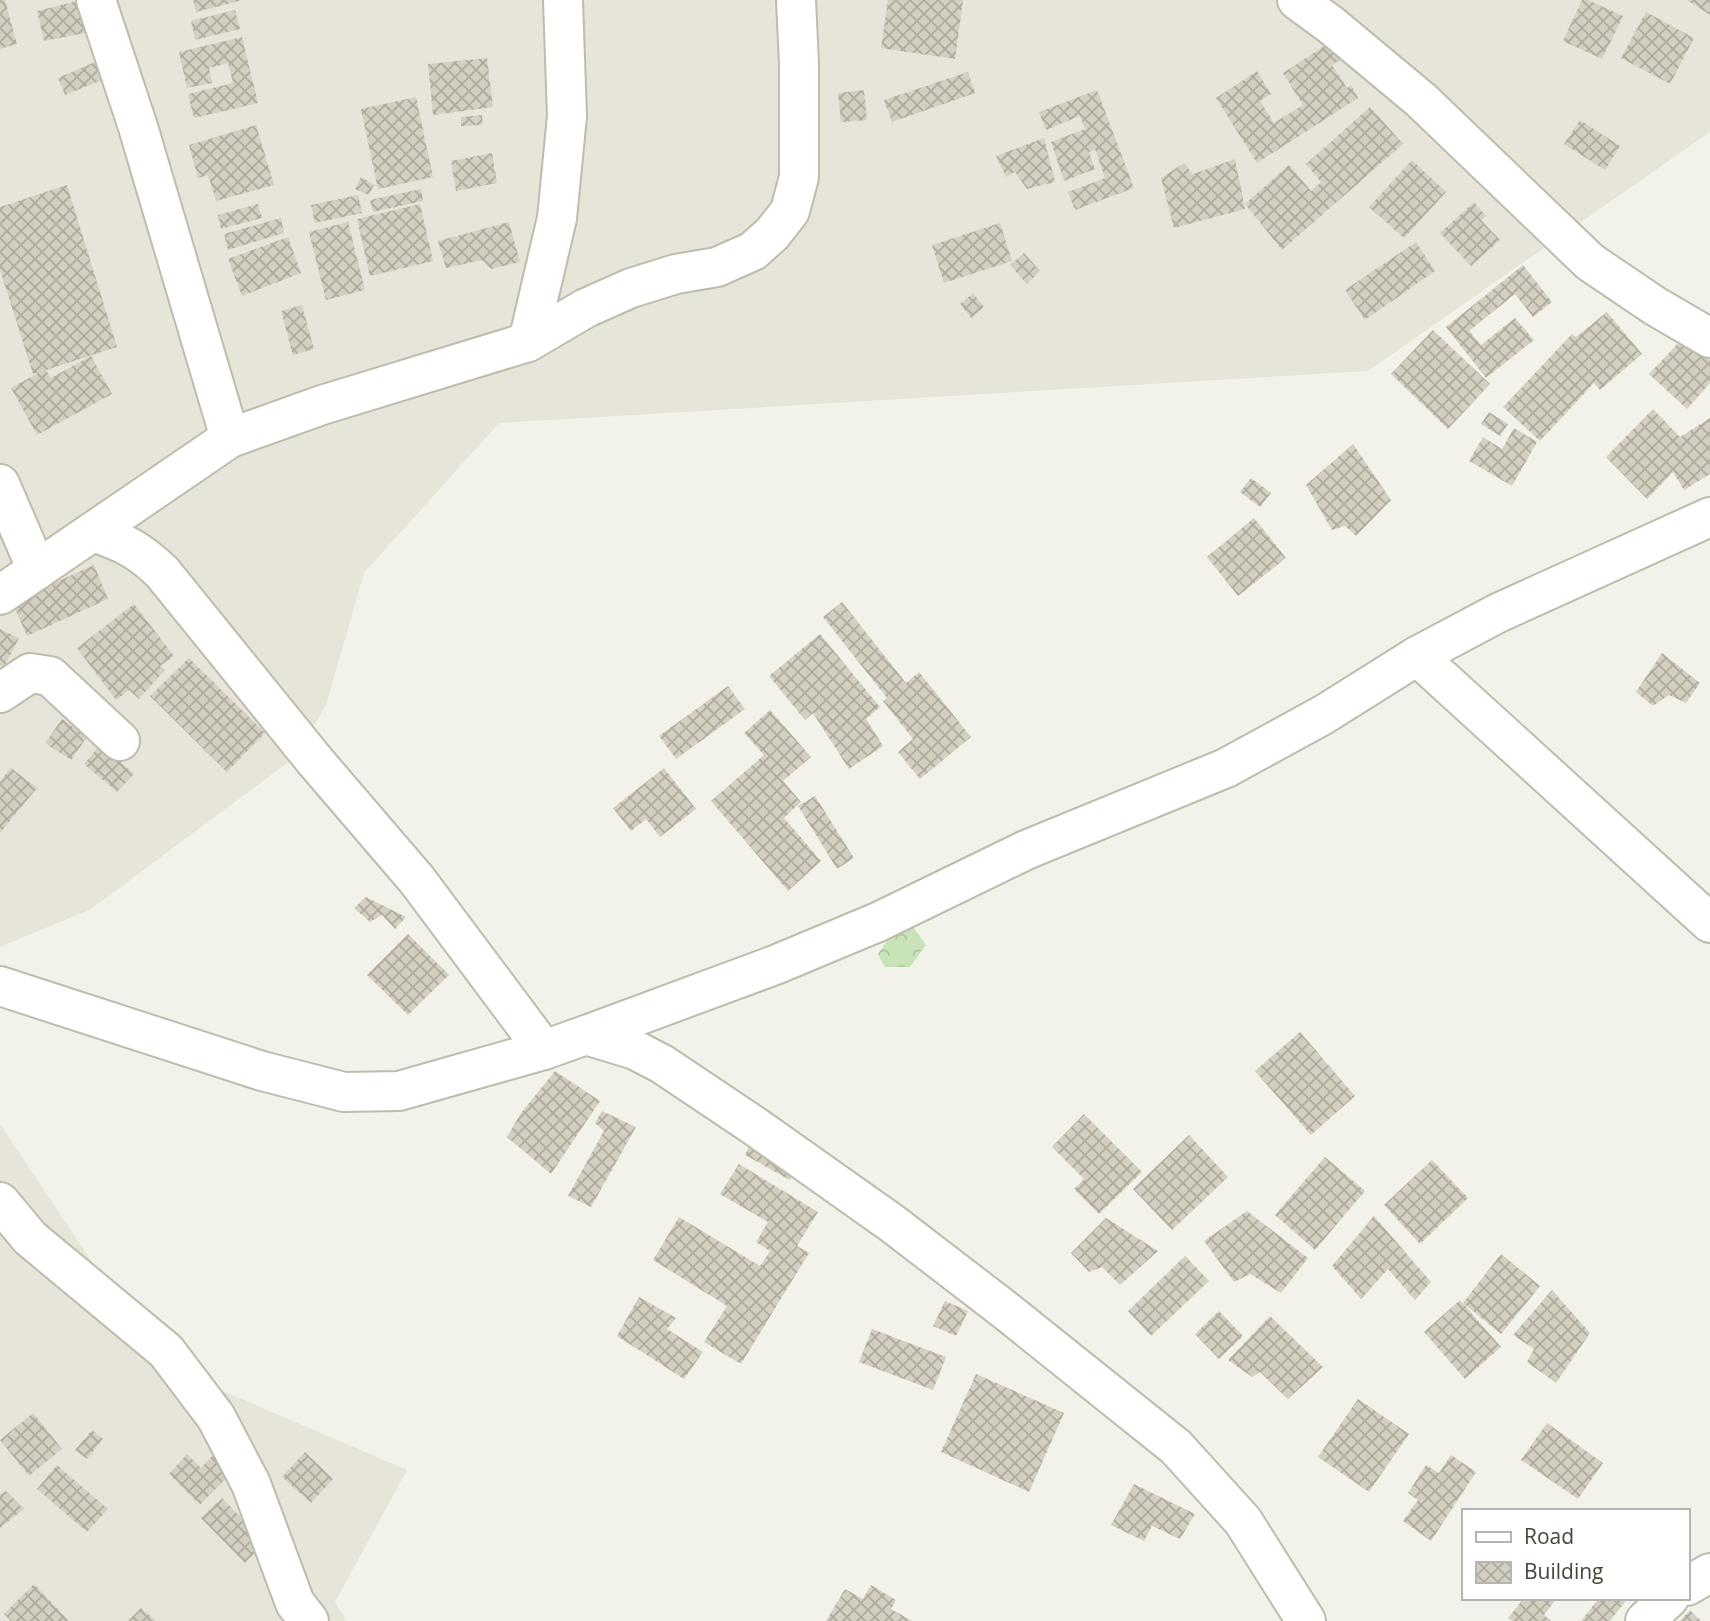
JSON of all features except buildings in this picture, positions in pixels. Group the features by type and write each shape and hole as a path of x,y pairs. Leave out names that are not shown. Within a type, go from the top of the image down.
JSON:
{"street":[{"path":"96,0 138,127 230,439"},
{"path":"528,342 557,218 567,116 563,0"},
{"path":"0,596 230,439 321,405 528,342 586,308 631,288 676,274 717,267 753,251 772,234 790,211 799,177 796,0"},
{"path":"1297,0 1421,100 1590,262 1655,306 1710,338"},
{"path":"0,484 37,570"},
{"path":"0,986 262,1071 344,1092 398,1091 544,1050 801,954 878,922 1026,850 1226,768 1323,715 1417,656 1498,613 1710,517"},
{"path":"93,532 120,541 143,553 162,572 315,761 417,880 544,1050"},
{"path":"1417,656 1710,923"},
{"path":"0,692 30,673 50,676 120,741"},
{"path":"586,1035 635,1050 653,1059 756,1127 893,1224 1176,1447 1244,1521 1306,1621"},
{"path":"0,1202 30,1237 166,1352 216,1417 251,1484 295,1603 309,1621"},
{"path":"1689,1585 1710,1573"},
{"path":"1645,1621 1667,1600"}],"shaded area":[{"path":"0,0 1710,0 1710,132 1368,371 499,423 364,573 326,705 298,755 91,909 0,947"},
{"path":"0,1124 160,1364 407,1470 335,1602 346,1621 0,1621"}],"green space":[{"path":"896,928 914,928 926,945 910,967 885,967 878,954"}]}
